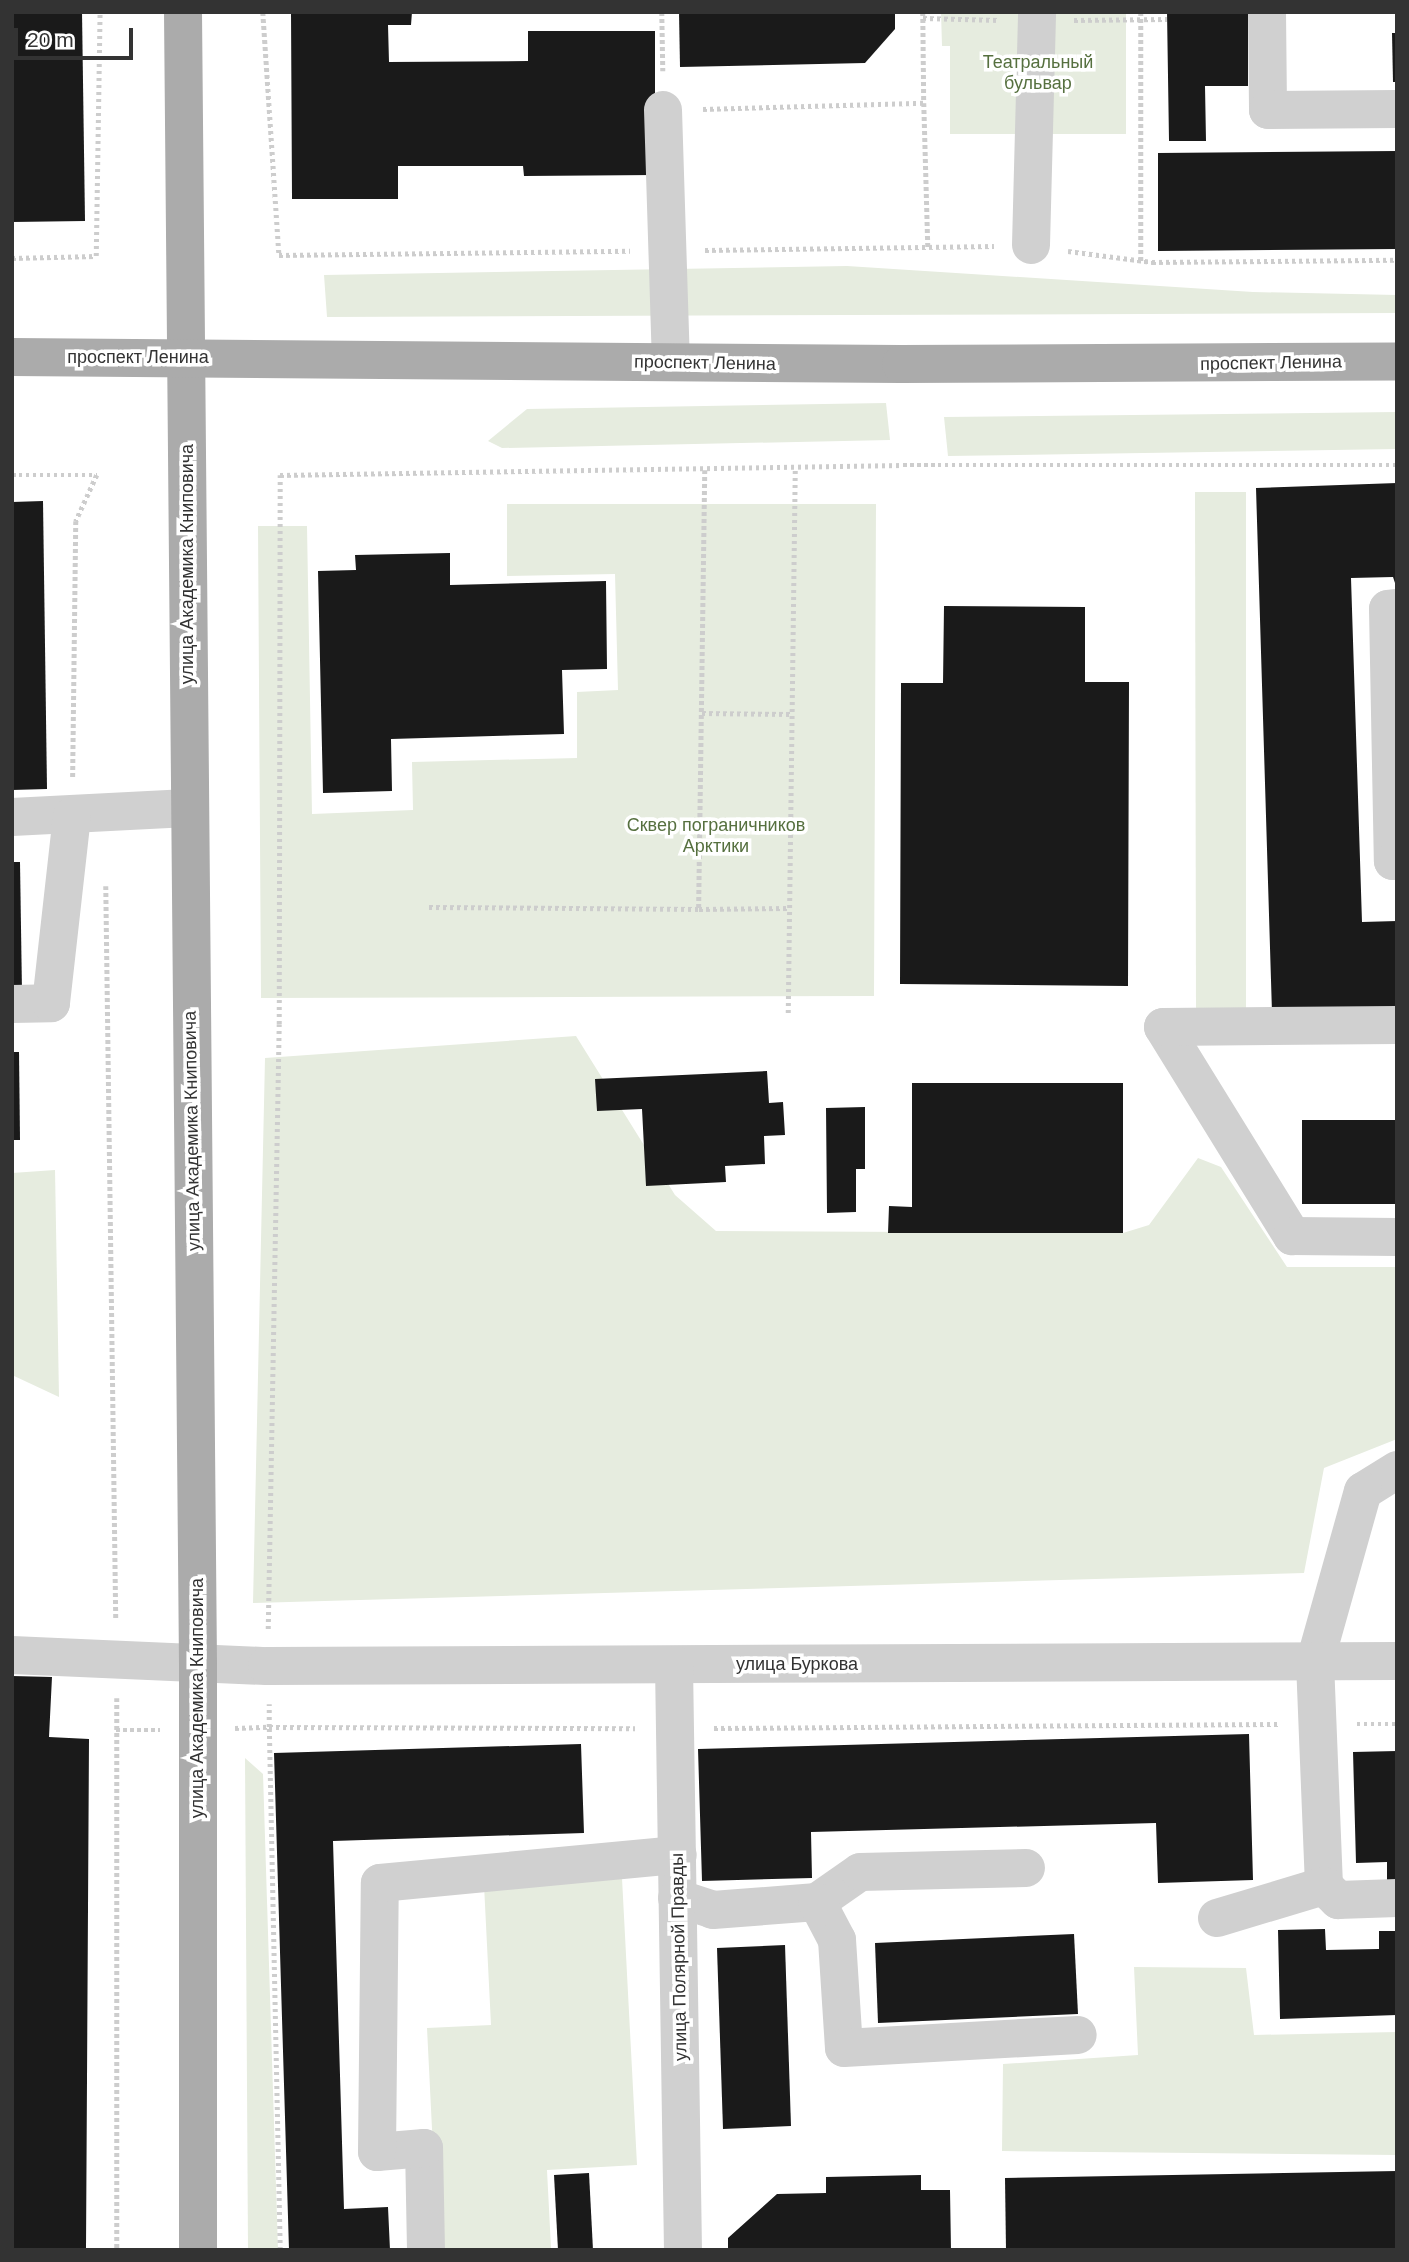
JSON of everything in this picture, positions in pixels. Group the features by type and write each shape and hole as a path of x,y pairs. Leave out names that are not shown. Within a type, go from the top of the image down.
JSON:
{"main road":[{"name":"улица Академика Книповича","path":"183,12 188,808 198,1664 198,2250"},
{"name":"проспект Ленина","path":"12,357 1158,365 1397,361"}],"street":[{"path":"1031,245 1037,12"},
{"path":"1267,12 1268,110 1397,109"},
{"path":"663,110 671,362"},
{"path":"1397,608 1388,609 1397,861"},
{"path":"12,817 188,808"},
{"path":"12,1004 51,1003 72,816"},
{"path":"1397,1025 1163,1027 1292,1236 1397,1237"},
{"path":"1397,1470 1363,1491 1315,1662 1324,1886 1338,1900 1397,1898"},
{"name":"улица Буркова","path":"12,1654 267,1666 1397,1661"},
{"name":"улица Полярной Правды","path":"674,1665 683,2250"},
{"path":"426,2250 424,2148 377,2152 380,1883 678,1855"},
{"path":"677,1898 713,1910 817,1902 860,1872 1026,1868"},
{"path":"1217,1917 1324,1886"},
{"path":"817,1902 837,1940 844,2048 1078,2035"}],"path":[{"path":"12,258 96,256 100,12"},
{"path":"263,12 279,255 1031,245 1141,261 1397,260"},
{"path":"662,12 663,110 924,103"},
{"path":"923,12 928,248"},
{"path":"1141,12 1141,261"},
{"path":"267,1666 279,1024 280,475 1397,465"},
{"path":"788,1013 795,469"},
{"path":"699,909 705,470"},
{"path":"12,475 97,475 76,521 72,816"},
{"path":"702,713 792,714"},
{"path":"101,877 107,889 117,1659 117,2250"},
{"path":"429,907 789,908"}],"green space":[{"name":"Театральный бульвар","path":"941,12 1126,12 1126,134 950,134 950,46 942,46"},
{"path":"847,266 1253,292 1397,295 1397,313 327,317 324,275"},
{"path":"886,403 890,440 502,448 488,441 527,409"},
{"path":"1397,412 1397,449 948,456 944,417"},
{"path":"1195,492 1246,492 1246,1012 1196,1012"},
{"name":"Сквер пограничников Арктики","path":"507,504 876,504 874,996 261,998 258,526 307,526 312,814 413,810 412,762 577,758 577,692 618,690 615,574 507,576"},
{"path":"576,1036 675,1195 716,1231 1123,1233 1149,1225 1198,1158 1221,1167 1287,1267 1397,1267 1397,1439 1324,1468 1304,1573 253,1603 265,1058"},
{"path":"55,1170 59,1397 12,1375 12,1173"},
{"path":"245,1758 263,1774 278,2250 248,2250"},
{"path":"622,1878 637,2165 547,2170 551,2248 438,2250 427,2028 491,2025 484,1885"},
{"path":"1134,1967 1246,1968 1254,2035 1397,2032 1397,2155 1002,2151 1003,2064 1138,2055"}],"building":[{"path":"12,12 82,12 85,221 12,222"},
{"path":"291,12 412,12 411,25 388,25 389,62 528,61 528,31 655,31 655,175 524,176 523,166 398,166 398,199 292,199"},
{"path":"679,12 895,12 895,29 865,63 680,67"},
{"path":"1167,12 1248,12 1248,86 1205,86 1206,141 1169,141"},
{"path":"1392,33 1397,33 1397,82 1393,82"},
{"path":"1397,151 1397,249 1158,251 1158,153"},
{"path":"1397,483 1397,589 1393,577 1351,578 1362,922 1397,921 1397,1009 1272,1013 1256,488"},
{"path":"43,501 47,789 12,790 12,502"},
{"path":"450,553 450,585 606,581 607,669 562,670 564,734 391,739 392,791 323,793 318,571 356,570 355,555"},
{"path":"944,606 1085,607 1085,682 1129,682 1128,986 900,984 901,683 943,683"},
{"path":"12,862 20,862 22,993 12,993"},
{"path":"12,1052 19,1052 20,1140 12,1140"},
{"path":"767,1071 769,1103 783,1102 785,1135 764,1136 765,1164 725,1166 726,1182 646,1186 642,1109 597,1111 595,1079"},
{"path":"912,1083 1123,1083 1123,1233 888,1233 889,1206 912,1207"},
{"path":"865,1107 865,1169 856,1169 856,1212 827,1213 826,1108"},
{"path":"1302,1120 1397,1120 1397,1204 1302,1204"},
{"path":"12,1676 52,1677 49,1737 89,1739 86,2250 12,2250"},
{"path":"1249,1734 1253,1880 1158,1883 1156,1823 811,1832 812,1878 702,1881 698,1749"},
{"path":"581,1744 584,1833 333,1841 344,2209 388,2207 390,2250 289,2250 274,1753"},
{"path":"1397,1751 1397,1884 1387,1885 1387,1862 1356,1863 1353,1752"},
{"path":"1325,1929 1326,1950 1379,1949 1379,1931 1397,1931 1397,2015 1280,2019 1278,1930"},
{"path":"1074,1934 1078,2014 878,2023 875,1943"},
{"path":"785,1945 791,2126 723,2129 717,1948"},
{"path":"1397,2171 1397,2250 1006,2250 1005,2178"},
{"path":"589,2173 593,2250 558,2250 554,2175"},
{"path":"921,2175 921,2190 950,2190 951,2250 728,2250 728,2238 777,2194 826,2193 826,2177"}]}
